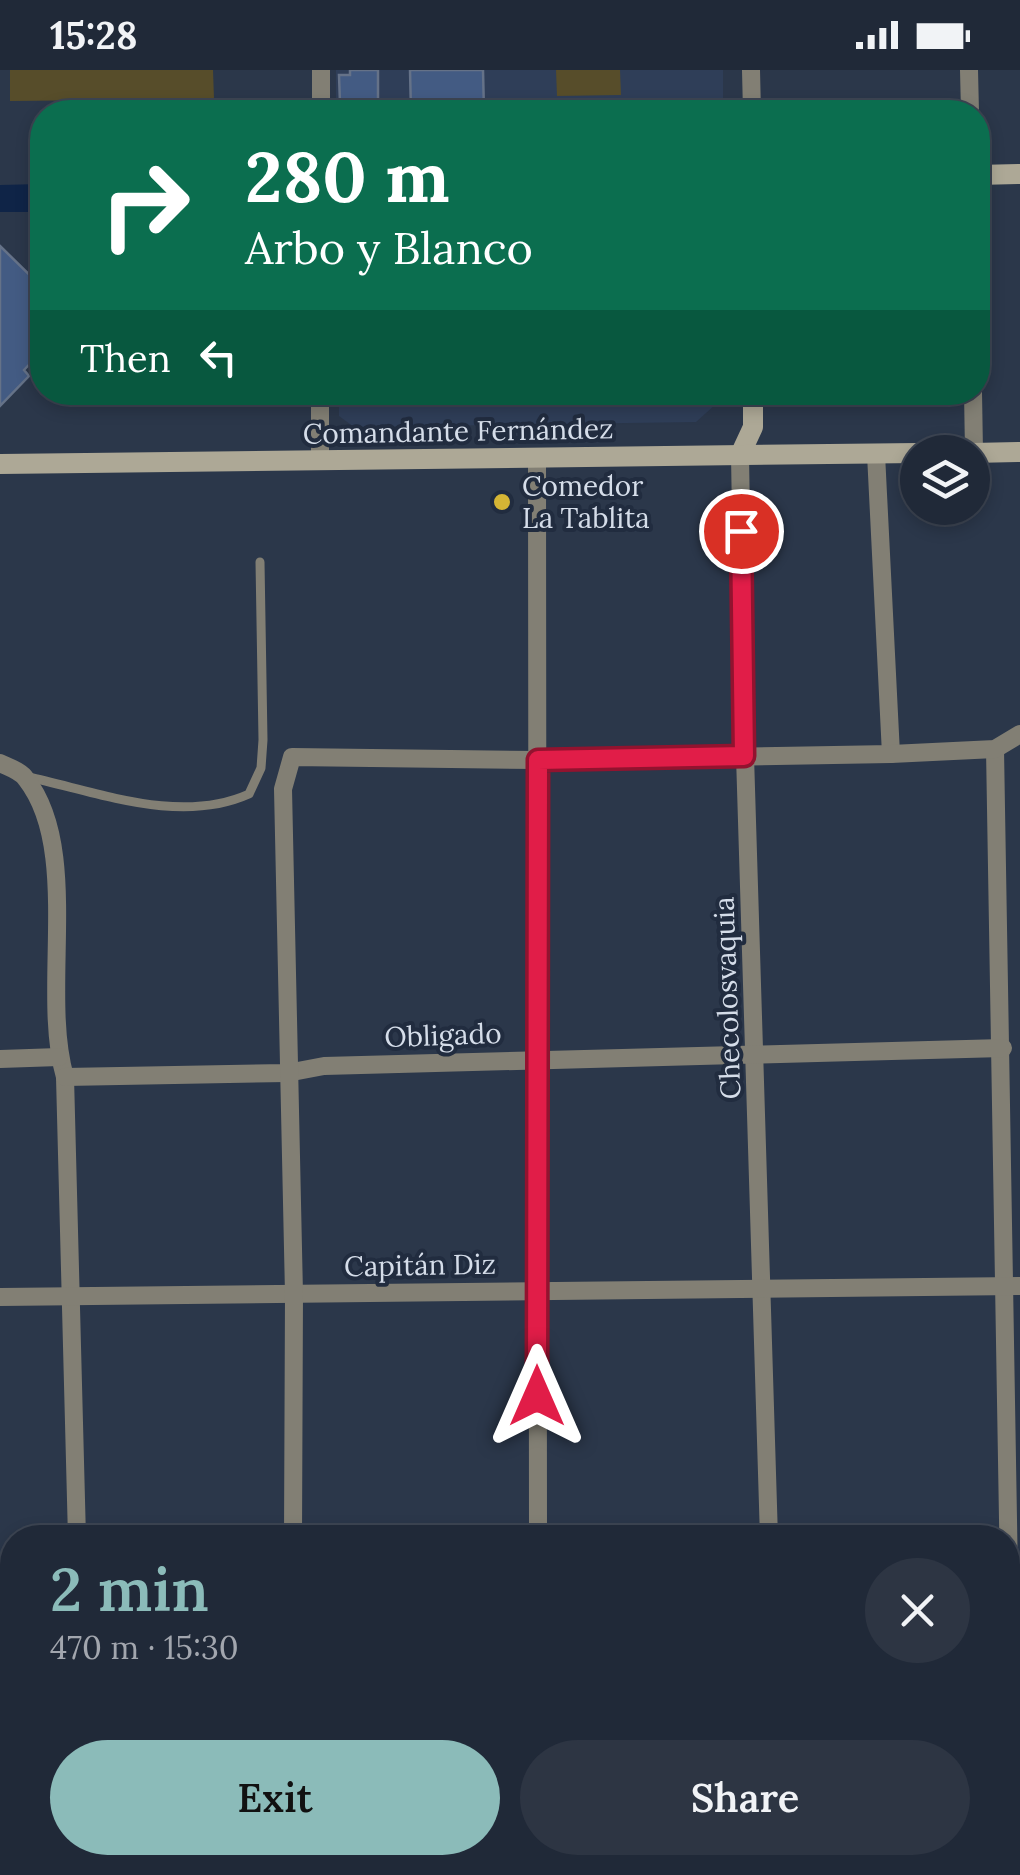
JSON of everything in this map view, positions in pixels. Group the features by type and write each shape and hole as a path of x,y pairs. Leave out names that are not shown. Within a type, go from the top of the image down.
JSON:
{"main road":[{"path":"990,174 1020,174"},
{"path":"740,456 754,427 753,405"},
{"path":"990,452 1020,452"},
{"name":"Comandante Fernández","path":"0,464 900,453"}],"street":[{"path":"321,70 321,100"},
{"path":"751,70 752,100"},
{"path":"969,70 970,100"},
{"path":"320,405 320,460"},
{"path":"973,405 973,435"},
{"path":"876,454 891,754"},
{"name":"Checolosvaquia","path":"740,456 744,756 757,1052 769,1525"},
{"path":"537,458 538,1525"},
{"path":"293,1525 294,1294 283,789 292,757 538,760 891,754 996,749 1020,734"},
{"path":"996,749 1011,1009 1004,1048 1013,1286 1014,1525"},
{"path":"0,763 25,776 47,818 56,886 55,1044 65,1077 76,1525"},
{"name":"Obligado","path":"65,1077 288,1073 324,1066 757,1052 1004,1048"},
{"path":"0,1059 59,1057"},
{"name":"Capitán Diz","path":"0,1297 1013,1286"}],"lane":[{"path":"25,776 182,808 222,806 250,794 261,768 263,740 260,562"}],"shaded area":[{"path":"10,70 213,70 214,99 10,101"},
{"path":"336,70 723,70 723,100 336,100"},
{"path":"556,70 620,70 621,95 557,96"},
{"path":"30,184 30,212 0,212 0,185"},
{"path":"339,405 715,405 696,422 354,427 339,416"}],"building":[{"path":"350,70 378,70 378,100 340,100 339,75 350,75"},
{"path":"410,70 483,70 484,100 411,100"},
{"path":"0,246 30,275 30,364 24,370 29,376 0,406"}],"place":[{"name":"Comedor La Tablita","path":"502,502"}],"route":[{"path":"537,1396 538,760 744,756 741,531"}]}
